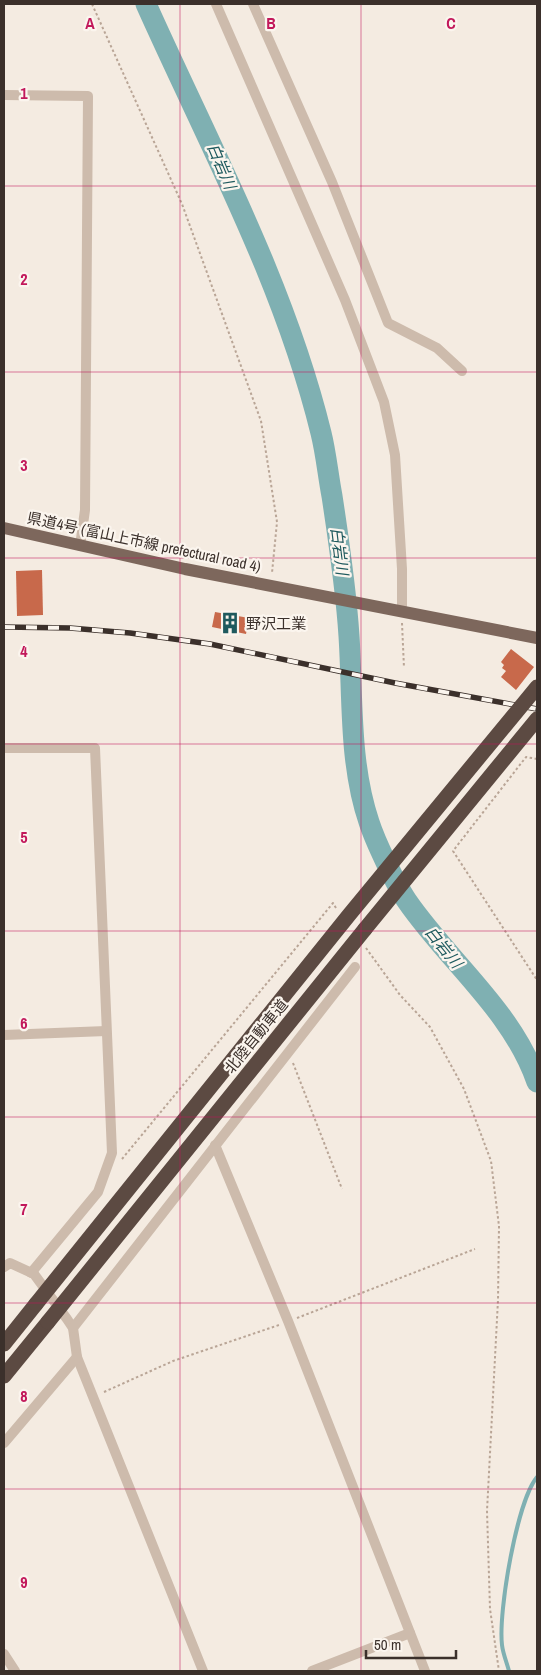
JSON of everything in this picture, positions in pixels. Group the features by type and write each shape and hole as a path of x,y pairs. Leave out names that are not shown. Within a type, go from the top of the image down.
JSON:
{"highway":[{"name":"北陸自動車道","path":"4,1344 355,907 537,687"},
{"name":"北陸自動車道","path":"4,1376 537,719"}],"main road":[{"name":"県道4号 (富山上市線 prefectural road 4)","path":"4,528 80,546 402,612"},
{"path":"402,612 537,638"}],"street":[{"path":"216,4 341,291 384,402 395,455 402,569 402,612"},
{"path":"254,4 332,182 388,323 437,348 462,372"},
{"path":"4,95 88,96 85,510 80,546"},
{"path":"4,748 95,748 112,1153 98,1192 31,1273"},
{"path":"73,1328 355,967"},
{"path":"4,1035 106,1031"},
{"path":"215,1145 288,1321 425,1671"},
{"path":"4,1267 10,1262 31,1273 73,1328 77,1357 203,1671"},
{"path":"4,1444 77,1357"},
{"path":"312,1671 410,1633"},
{"path":"4,1654 15,1671"}],"path":[{"path":"92,4 182,204 262,420 277,522 274,586"},
{"path":"402,612 404,668"},
{"path":"537,759 526,757 453,851 537,980"},
{"path":"119,1163 333,903 338,910"},
{"path":"361,941 400,995 430,1027 464,1089 492,1161 498,1226 498,1300 487,1511 490,1609 499,1671"},
{"path":"288,1052 342,1189"}],"building":[{"path":"42,570 43,615 17,616 16,571"},
{"name":"野沢工業","path":"215,612 249,618 246,634 212,627"},
{"path":"511,649 534,667 516,690 501,677 506,671 502,668 504,665 501,662"}],"waterway":[{"name":"白岩川","path":"146,4 266,268 287,322 321,433 335,513 346,601 355,754 358,777 369,822 402,894 496,1009 526,1056 537,1082"},
{"path":"509,1671 502,1645 506,1584 516,1532 530,1490 537,1477"}],"railway":[{"path":"4,627 70,628 130,633 210,644 395,683 537,709"}],"place":[{"name":"野沢工業","path":"230,623"}]}
